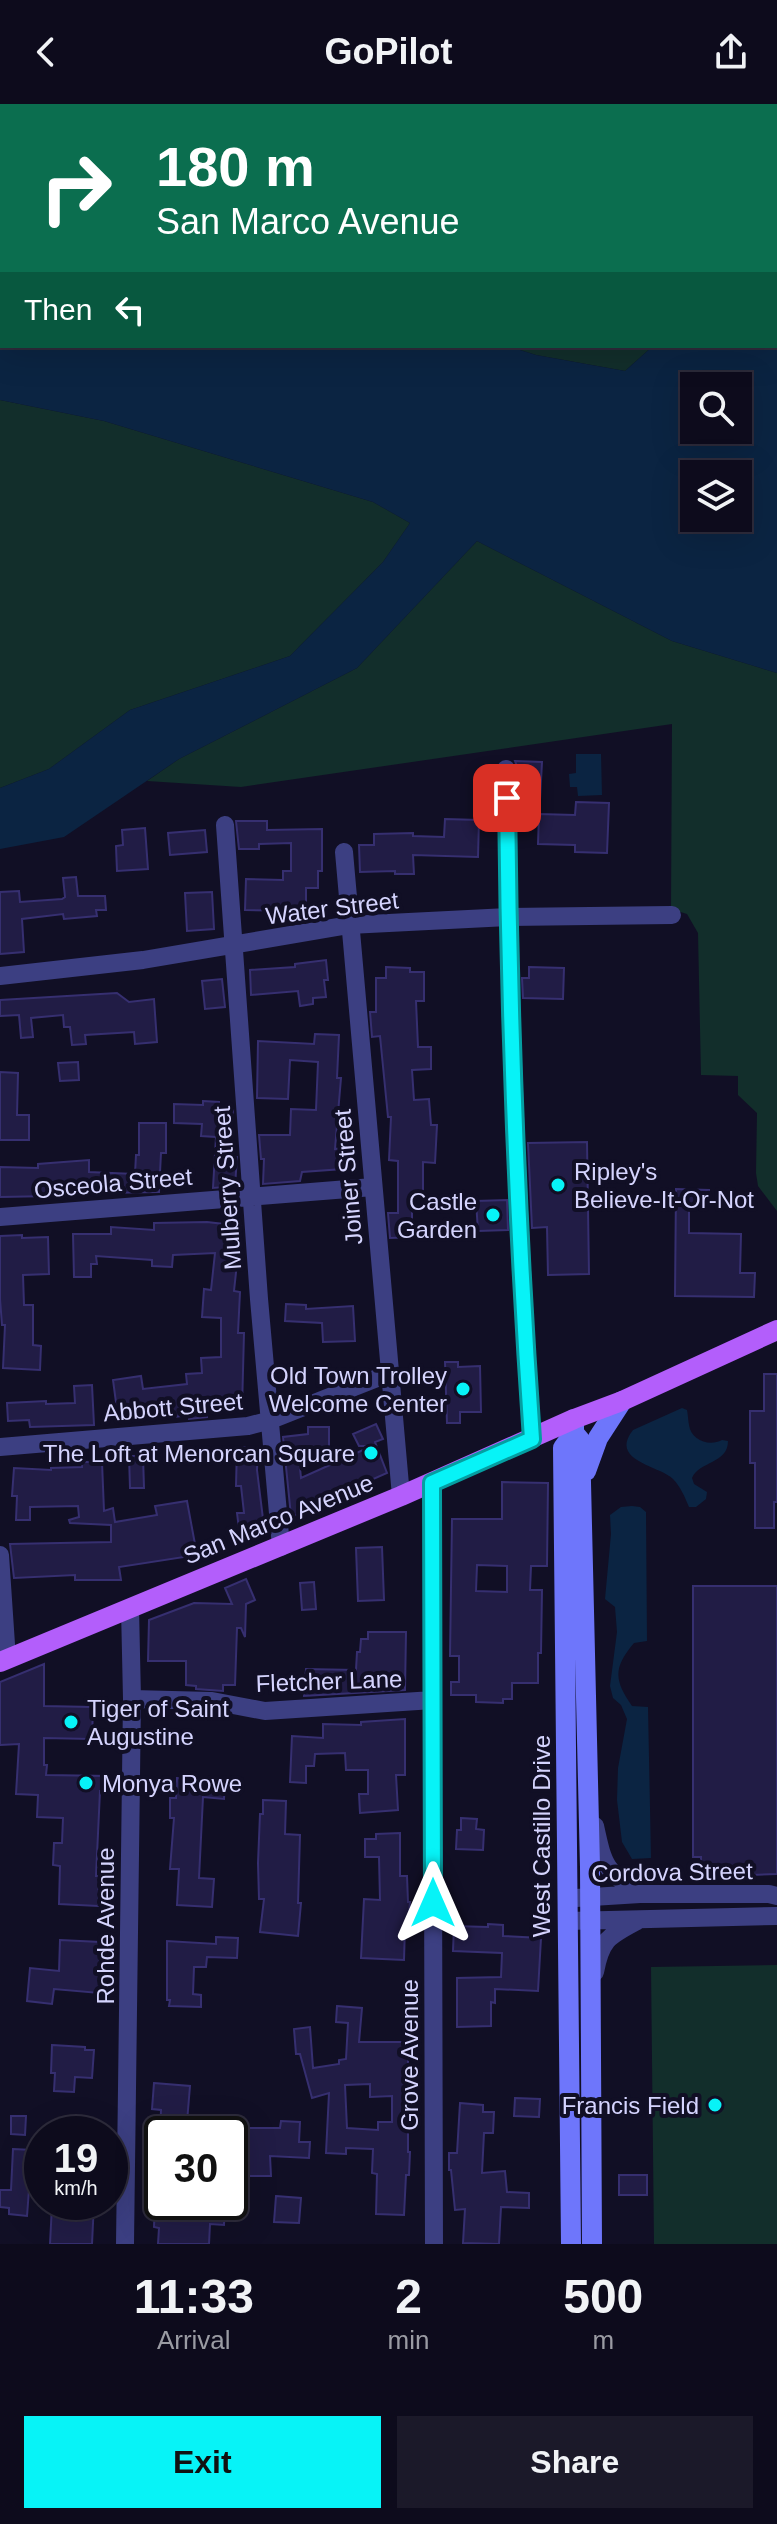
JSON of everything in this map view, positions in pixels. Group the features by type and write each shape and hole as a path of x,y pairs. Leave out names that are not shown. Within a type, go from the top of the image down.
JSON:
{"main road":[{"name":"San Marco Avenue","path":"3,1660 281,1547 532,1439 574,1426 777,1330"},
{"path":"580,1490 596,1442 622,1401"},
{"name":"West Castillo Drive","path":"574,1426 580,1440 586,1623 592,2244"},
{"name":"West Castillo Drive","path":"571,2244 563,1448 574,1426"}],"street":[{"path":"506,769 508,917 525,1353 532,1439"},
{"name":"Mulberry Street","path":"225,825 281,1547"},
{"name":"Joiner Street","path":"344,852 401,1496"},
{"name":"Water Street","path":"0,976 143,960 349,925 508,917 672,915"},
{"name":"Osceola Street","path":"0,1217 373,1187"},
{"name":"Abbott Street","path":"0,1447 248,1426 271,1420 390,1373"},
{"name":"Grove Avenue","path":"432,1483 434,2244"},
{"path":"0,1555 3,1660"},
{"name":"Rohde Avenue","path":"125,2244 132,1699 130,1608"},
{"name":"Fletcher Lane","path":"132,1699 212,1701 265,1711 433,1700"},
{"path":"588,1791 602,1858 618,1878 640,1894"},
{"name":"Cordova Street","path":"567,1899 640,1894 777,1896"},
{"name":"Cordova Street","path":"567,1921 777,1916"},
{"path":"589,2006 599,1952 608,1938 643,1918"}],"green space":[{"path":"513,348 651,348 625,371"},
{"path":"0,400 104,421 373,502 410,523 383,562 290,656 130,710 49,769 0,788"},
{"path":"477,541 672,641 777,673 777,1211 758,1186 757,1113 738,1095 738,1076 701,1075 698,933 687,914 671,909 672,724 241,787 147,781 179,759 357,668"},
{"name":"Francis Field","path":"777,1965 777,2244 654,2244 651,1967"}],"water":[{"path":"0,348 513,348 625,371 651,348 777,348 777,673 672,641 477,541 357,668 179,759 64,837 0,849 0,788 49,769 130,710 290,656 383,562 410,523 373,502 104,421 0,400"},
{"path":"576,754 601,754 602,795 578,796 577,787 570,787 569,774 576,773"},
{"path":"682,1408 687,1410 690,1430 697,1438 706,1442 728,1441 723,1454 692,1478 694,1484 707,1492 706,1499 696,1507 689,1507 673,1479 638,1461 627,1449 627,1440 633,1430"},
{"path":"632,1506 646,1512 647,1641 634,1643 622,1660 618,1674 632,1706 648,1707 651,1858 632,1859 622,1842 617,1800 618,1768 627,1719 621,1705 613,1698 610,1686 617,1632 615,1607 605,1599 610,1515 621,1507"}],"building":[{"path":"515,761 542,762 540,800 518,799"},
{"path":"576,802 609,803 607,853 575,852 575,845 538,844 539,814 575,815"},
{"path":"445,819 479,820 478,857 413,855 414,874 360,872 359,845 374,845 374,834 413,833 413,836 444,837"},
{"path":"236,821 267,821 267,830 322,829 322,871 318,871 318,888 306,888 306,911 245,910 246,879 283,880 283,871 291,871 291,843 259,844 259,849 239,849"},
{"path":"145,828 148,869 117,871 116,846 123,845 122,830"},
{"path":"205,830 207,852 170,855 168,833"},
{"path":"76,877 78,896 105,896 106,910 96,910 97,916 64,919 63,914 22,919 24,952 0,954 0,892 19,891 20,902 62,899 65,897 63,878"},
{"path":"212,892 214,929 187,931 185,893"},
{"path":"326,960 326,997 313,998 313,1004 300,1006 298,991 251,995 250,970 295,967 295,964"},
{"path":"386,967 424,972 424,1001 416,1001 418,1047 431,1047 431,1069 412,1070 414,1100 429,1099 431,1125 437,1125 435,1163 423,1162 423,1197 412,1197 412,1224 420,1224 420,1237 390,1238 388,1213 398,1213 398,1161 389,1160 391,1117 388,1117 380,1036 372,1037 370,1012 376,1012 376,978 386,978"},
{"path":"529,967 564,968 563,999 523,998 522,978 529,978"},
{"path":"222,979 225,1007 205,1009 202,981"},
{"path":"117,993 129,1002 154,999 157,1042 135,1044 134,1032 85,1035 86,1044 72,1045 70,1027 64,1027 63,1015 31,1018 33,1037 21,1038 19,1015 0,1016 0,1000"},
{"path":"315,1034 339,1035 337,1078 341,1078 335,1149 342,1148 343,1169 302,1172 300,1181 263,1184 264,1159 261,1159 259,1135 290,1135 291,1109 316,1110 318,1062 290,1060 288,1099 257,1098 258,1041 314,1044"},
{"path":"78,1062 79,1080 60,1081 58,1063"},
{"path":"0,1072 18,1073 17,1115 29,1115 29,1140 0,1140"},
{"path":"203,1101 219,1102 219,1110 233,1110 229,1156 237,1157 235,1186 213,1188 216,1137 201,1136 202,1124 174,1123 174,1104 203,1105"},
{"path":"139,1123 166,1123 166,1153 161,1153 159,1192 104,1193 104,1186 51,1187 51,1196 0,1197 0,1167 38,1168 38,1164 89,1160 89,1172 135,1174 136,1155 139,1155"},
{"name":"Ripley's Believe-It-Or-Not","path":"587,1142 589,1274 548,1275 547,1227 532,1228 528,1143"},
{"path":"676,1189 709,1190 709,1203 689,1203 689,1233 741,1234 740,1273 755,1273 754,1297 675,1296"},
{"name":"Castle Garden","path":"507,1200 508,1230 478,1231 476,1201"},
{"path":"207,1222 241,1226 234,1291 240,1292 238,1333 244,1333 242,1409 207,1409 207,1417 189,1419 189,1415 166,1418 165,1404 117,1410 113,1380 141,1376 143,1389 187,1384 186,1374 202,1373 201,1358 221,1357 221,1318 202,1317 204,1289 211,1290 215,1253 173,1255 172,1267 152,1266 152,1260 96,1256 97,1264 91,1264 91,1277 74,1277 73,1234 111,1234 111,1227 154,1230 154,1223"},
{"path":"22,1235 22,1238 48,1237 49,1274 23,1275 24,1305 33,1305 33,1345 41,1346 40,1370 3,1368 5,1325 2,1325 0,1299 0,1236"},
{"path":"286,1304 306,1305 306,1309 353,1306 355,1341 323,1342 322,1323 285,1321"},
{"name":"Old Town Trolley Welcome Center","path":"445,1362 458,1362 458,1367 480,1366 481,1412 460,1412 460,1423 447,1423"},
{"path":"764,1374 777,1374 777,1502 774,1502 774,1528 755,1528 755,1463 750,1463 750,1411 764,1411"},
{"path":"92,1385 94,1425 30,1427 29,1420 8,1421 7,1403 75,1403 74,1386"},
{"path":"376,1424 383,1439 375,1442 387,1473 364,1483 366,1489 313,1512 291,1516 283,1437 308,1434 308,1427 329,1427 329,1447 298,1447 301,1478 372,1446 359,1446 353,1434"},
{"path":"237,1447 258,1448 257,1470 264,1527 239,1529 237,1513 244,1513 241,1486 236,1486"},
{"path":"129,1456 143,1456 144,1488 130,1488"},
{"path":"82,1462 102,1462 104,1511 113,1508 115,1522 157,1515 155,1506 187,1501 197,1555 119,1567 121,1580 75,1580 75,1575 14,1578 10,1544 111,1542 111,1525 70,1523 69,1520 79,1517 78,1506 30,1507 30,1520 16,1520 17,1496 12,1496 14,1468 51,1470 82,1467"},
{"path":"502,1482 548,1483 547,1566 531,1566 530,1590 542,1590 538,1683 512,1683 512,1699 503,1699 503,1703 476,1702 476,1695 451,1695 451,1682 459,1682 459,1656 450,1656 452,1519 502,1519","holes":["477,1565 507,1566 507,1592 476,1591"]},
{"path":"382,1547 384,1600 358,1601 356,1548"},
{"path":"246,1579 255,1600 246,1604 245,1637 241,1628 237,1628 235,1685 223,1685 223,1691 196,1689 196,1686 186,1685 186,1661 148,1661 149,1620 194,1603 232,1604 225,1588"},
{"path":"314,1582 316,1609 302,1610 300,1583"},
{"path":"693,1586 777,1586 777,1874 701,1877 701,1857 693,1857"},
{"path":"368,1632 406,1632 405,1690 304,1696 306,1669 356,1670 361,1639 368,1639"},
{"path":"44,1664 44,1706 93,1707 92,1739 44,1738 46,1775 109,1776 109,1791 100,1791 96,1876 99,1876 98,1906 59,1904 60,1866 53,1865 54,1843 62,1843 63,1818 37,1817 38,1795 16,1794 19,1744 0,1745 0,1682"},
{"path":"405,1719 405,1775 396,1775 398,1810 360,1813 359,1794 368,1794 368,1770 346,1770 345,1753 315,1754 314,1766 306,1766 306,1783 290,1782 292,1736 323,1738 323,1724 361,1725 361,1722"},
{"path":"177,1778 225,1781 224,1799 203,1797 199,1878 214,1879 212,1907 177,1905 179,1869 170,1869 174,1818 170,1818 170,1798 176,1798"},
{"path":"263,1800 286,1801 285,1834 300,1835 298,1936 260,1932 264,1899 259,1899 258,1863"},
{"path":"461,1818 477,1819 476,1829 484,1830 483,1850 456,1849"},
{"path":"400,1833 400,1876 407,1876 410,1902 408,1926 405,1926 404,1960 361,1958 364,1899 380,1900 379,1857 365,1857 365,1839 376,1839 376,1834"},
{"path":"488,1924 503,1925 503,1936 541,1938 538,1991 495,1989 495,2003 491,2002 491,2026 457,2027 457,1978 501,1977 502,1953 453,1951 454,1926 488,1927"},
{"path":"216,1937 238,1938 237,1958 207,1957 206,1967 194,1967 193,1994 201,1995 201,2007 169,2006 167,1941 216,1944"},
{"path":"60,1940 100,1942 99,1993 54,1989 52,2004 27,2001 30,1968 59,1971"},
{"path":"337,2006 362,2008 359,2042 408,2042 410,2152 404,2215 376,2214 377,2174 372,2173 373,2149 346,2148 346,2154 326,2153 329,2093 312,2098 300,2054 296,2054 294,2029 310,2027 313,2068 339,2064 339,2060 346,2059 348,2023 336,2022","holes":["370,2084 370,2097 392,2096 392,2122 378,2122 378,2130 347,2128 345,2085"]},
{"path":"52,2045 94,2050 92,2078 75,2077 74,2092 54,2091"},
{"path":"154,2083 190,2086 188,2116 161,2116 161,2110 152,2109"},
{"path":"515,2098 540,2099 539,2117 514,2116"},
{"path":"460,2103 483,2105 483,2112 494,2112 493,2133 484,2133 482,2173 505,2171 507,2192 529,2193 529,2208 501,2207 499,2244 463,2243 465,2209 455,2210 449,2170 449,2153 457,2153"},
{"path":"11,2116 24,2116 24,2135 11,2134"},
{"path":"281,2121 300,2122 299,2142 310,2142 309,2158 270,2156 271,2176 249,2176 249,2128 280,2128"},
{"path":"13,2149 24,2150 24,2216 9,2214 9,2208 0,2207 0,2190 11,2190"},
{"path":"619,2175 647,2175 647,2195 619,2195"},
{"path":"276,2196 301,2198 299,2223 274,2222"},
{"path":"51,2220 93,2220 92,2244 50,2244"},
{"path":"154,2220 224,2220 224,2225 210,2224 209,2244 158,2244 159,2228 154,2227"}],"place":[{"name":"Ripley's Believe-It-Or-Not","path":"558,1185"},
{"name":"Castle Garden","path":"493,1215"},
{"name":"Old Town Trolley Welcome Center","path":"463,1389"},
{"name":"The Loft at Menorcan Square","path":"371,1453"},
{"name":"Tiger of Saint Augustine","path":"71,1722"},
{"name":"Monya Rowe","path":"86,1783"},
{"name":"Francis Field","path":"715,2105"}],"route":[{"path":"433,1903 432,1483 532,1439 525,1353 512,1042 507,798"}]}
